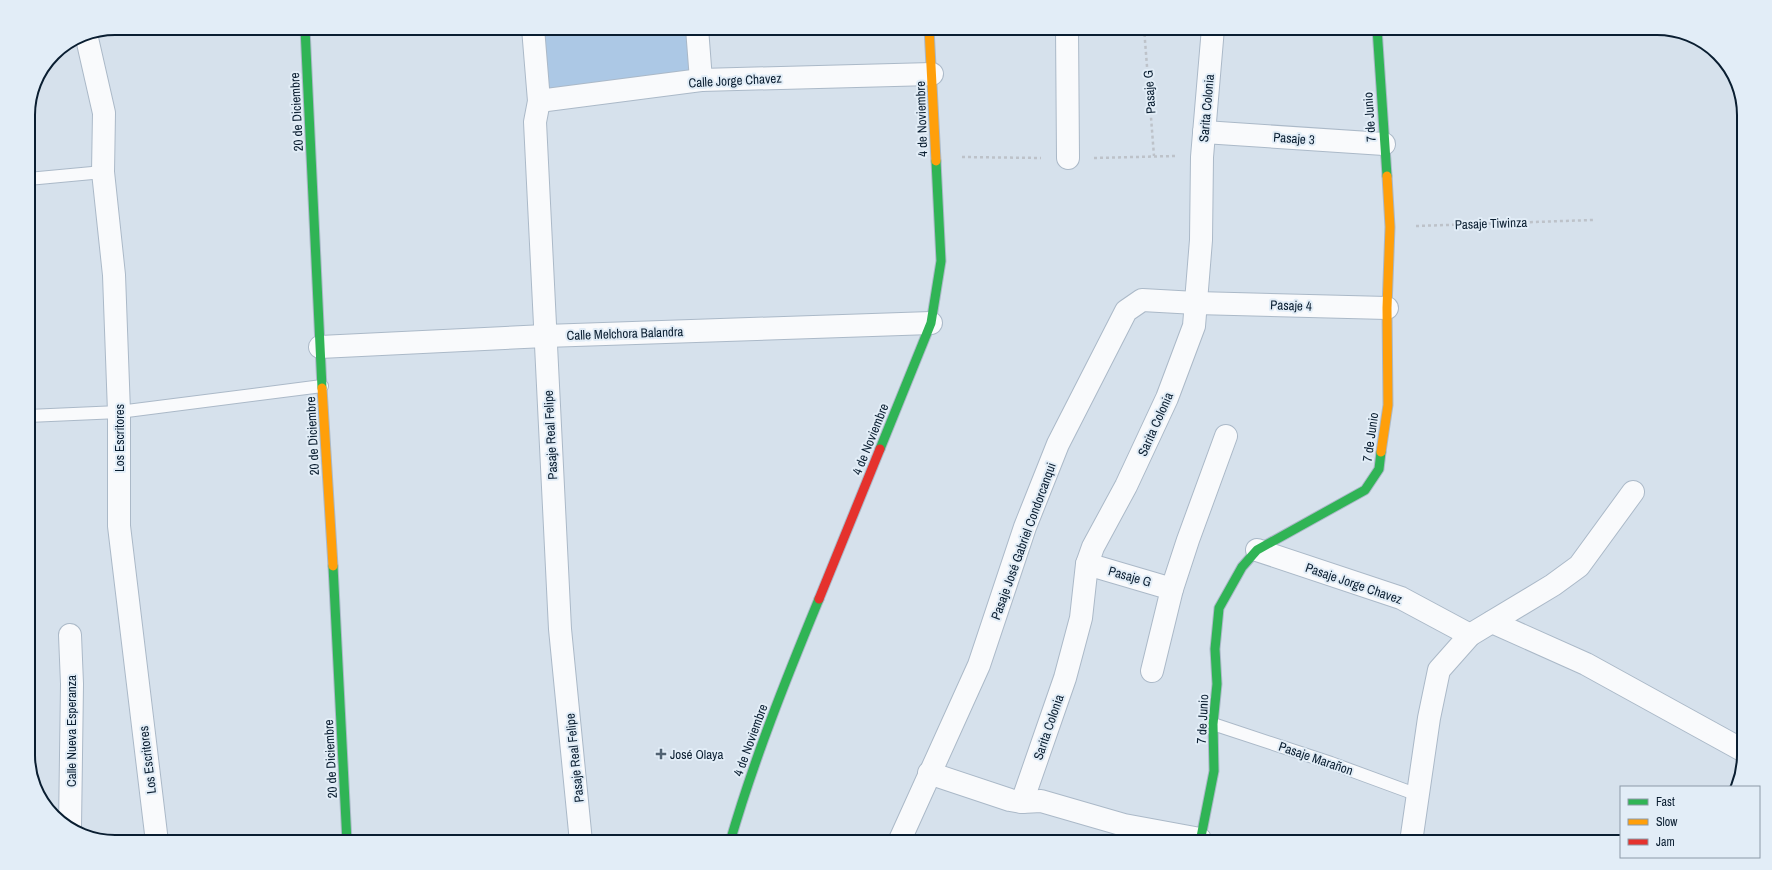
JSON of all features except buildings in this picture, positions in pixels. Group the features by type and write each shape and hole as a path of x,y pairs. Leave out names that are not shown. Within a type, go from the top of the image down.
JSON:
{"street":[{"name":"20 de Diciembre","path":"305,35 322,386 347,835"},
{"name":"Pasaje Real Felipe","path":"534,35 539,100 535,122 560,629 580,835"},
{"path":"698,35 702,80"},
{"name":"4 de Noviembre","path":"732,835 769,722 931,323 941,261 929,35"},
{"path":"1067,35 1068,158"},
{"name":"Sarita Colonia","path":"1022,802 1067,670 1081,618 1087,564 1093,546 1126,486 1167,398 1194,326 1201,240 1202,157 1212,35"},
{"name":"7 de Junio","path":"1203,835 1214,771 1213,724 1218,684 1215,649 1220,608 1242,567 1257,550 1365,490 1379,469 1388,405 1386,308 1390,227 1377,35"},
{"name":"Los Escritores","path":"87,40 104,113 103,172 114,275 119,412 119,526 156,835"},
{"name":"Calle Jorge Chavez","path":"539,100 702,80 932,74"},
{"name":"Pasaje 3","path":"1204,132 1384,144"},
{"name":"Pasaje José Gabriel Condorcanqui","path":"902,835 979,666 1025,527 1058,444 1126,311 1142,300 1196,303"},
{"name":"Pasaje 4","path":"1196,303 1386,308"},
{"name":"Calle Melchora Balandra","path":"320,347 545,336 931,323"},
{"path":"1152,670 1172,589 1188,540 1226,436"},
{"path":"1412,835 1429,718 1439,670 1470,635 1553,585 1579,566 1633,492"},
{"name":"Pasaje Jorge Chavez","path":"1257,550 1401,598 1470,635"},
{"name":"Pasaje G","path":"1087,564 1172,589"},
{"path":"1492,622 1586,664 1737,747"},
{"name":"Calle Nueva Esperanza","path":"70,635 72,684 70,821"},
{"path":"929,773 1010,800 1022,802 1041,801 1124,825 1173,835"}],"lane":[{"path":"35,178 103,172"},
{"path":"35,416 119,412 322,386"},
{"name":"Pasaje Marañon","path":"1213,724 1331,763 1418,795"}],"path":[{"name":"Pasaje G","path":"1145,35 1154,156"},
{"name":"Pasaje Tiwinza","path":"1390,227 1593,220"}],"shaded area":[{"path":"542,35 689,35 692,72 547,90"}],"traffic: fast":[{"path":"305,35 322,388"},
{"path":"1377,35 1387,176"},
{"path":"880,449 931,323 941,261 936,161"},
{"path":"1201,835 1214,771 1213,724 1217,684 1215,649 1219,608 1242,567 1257,550 1365,490 1379,469 1381,452"},
{"path":"333,566 347,835"},
{"path":"732,835 760,750 819,599"}],"traffic: slow":[{"path":"929,35 936,161"},
{"path":"1381,452 1388,405 1387,308 1390,227 1387,176"},
{"path":"322,388 333,566"}],"traffic: jam":[{"path":"819,599 880,449"}],"place":[{"name":"José Olaya","path":"661,754"}]}
